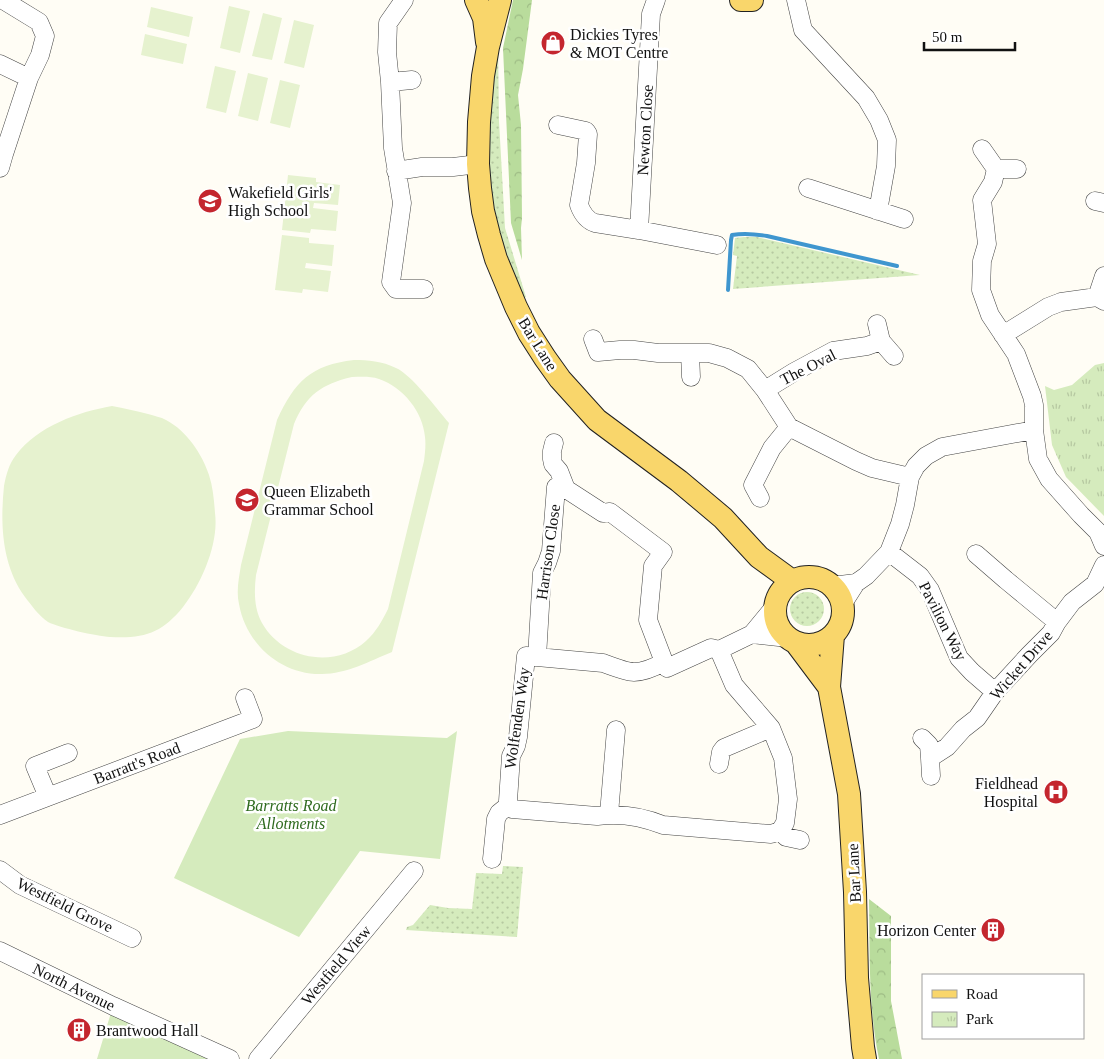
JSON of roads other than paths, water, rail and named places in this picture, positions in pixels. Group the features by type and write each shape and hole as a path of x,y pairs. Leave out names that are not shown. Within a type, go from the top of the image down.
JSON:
{"main road":[{"name":"Bar Lane","path":"476,0 484,18 488,48"},
{"name":"Bar Lane","path":"500,0 488,48 482,93 478,143 480,188 483,211 496,259 529,333 560,379 597,420 679,481 723,518 759,557 792,581"},
{"path":"741,0 752,0"},
{"name":"Bar Lane","path":"759,557 776,602"},
{"path":"813,577 823,580 837,596 842,614 841,622 833,635 825,641 806,645 792,640 781,631 775,613 776,602 782,589 792,581 813,577"},
{"name":"Bar Lane","path":"833,635 829,687 848,794 856,892 856,978 865,1059"},
{"name":"Bar Lane","path":"792,640 829,687"}],"street":[{"path":"1,158 29,78 40,55 45,36 39,22 4,0"},
{"path":"404,0 388,23 386,52 390,82 393,148 402,202 391,282 396,289 424,289"},
{"name":"Newton Close","path":"639,230 651,14 656,0"},
{"path":"796,0 803,30 866,98 879,120 887,140 886,166 878,210"},
{"path":"0,64 29,78"},
{"path":"390,82 412,80"},
{"path":"558,125 586,131 588,134 586,163 579,205 581,211 590,222 717,245"},
{"path":"982,149 996,169 993,182 982,200 987,244 982,261 981,290 990,315 1016,354 1032,396 1038,459 1049,479 1098,532 1104,546"},
{"path":"396,171 422,167 453,167 478,164"},
{"path":"996,169 1017,169"},
{"path":"808,188 904,219"},
{"path":"1003,335 1048,307 1061,302 1101,299 1104,276"},
{"path":"877,324 881,341 894,356"},
{"path":"593,339 598,352 634,350 658,353 709,352 727,358 748,369 765,390 789,427 872,468 910,477"},
{"name":"The Oval","path":"765,390 833,351 867,346 881,341"},
{"path":"690,353 691,377"},
{"path":"760,498 753,485 772,448 789,427"},
{"path":"837,596 866,576 889,552 900,524 910,477 916,466 926,456 942,447 1034,430"},
{"name":"Harrison Close","path":"554,443 552,451 553,464 559,471 566,489"},
{"name":"Harrison Close","path":"537,656 542,572 550,551 556,487 566,489 603,513 610,512 662,552 653,566 648,620 664,662"},
{"name":"Pavilion Way","path":"889,552 920,576 930,590 959,658 995,692"},
{"path":"976,554 1001,586 1057,622"},
{"name":"Wicket Drive","path":"930,758 947,747 963,729 977,718 995,692 1028,655 1051,633 1072,602 1094,584 1104,565"},
{"name":"Wolfenden Way","path":"509,805 511,756 518,737 526,656 603,662 610,666 634,672 655,667 664,662 667,668 711,648 718,650 752,634 776,602"},
{"path":"752,634 792,640"},
{"path":"492,859 496,818 498,813 509,805 512,808 522,809 597,816 609,814 649,819 663,825 771,834 780,831 785,824 788,799 783,758 771,728 734,684 718,650"},
{"name":"Barratt's Road","path":"0,815 253,719 244,698"},
{"path":"719,764 721,752 724,748 771,728"},
{"path":"609,814 616,730"},
{"path":"922,738 929,745 931,776"},
{"path":"48,797 35,766 68,753"},
{"path":"780,831 786,837 800,840"},
{"name":"Westfield Grove","path":"0,870 20,885 132,938"},
{"name":"Westfield View","path":"258,1059 414,871"},
{"name":"North Avenue","path":"0,951 113,1006 230,1059"}],"waterway":[{"path":"728,290 732,235 750,234 767,236 897,266"}],"place":[{"name":"Dickies Tyres & MOT Centre","path":"553,43"},
{"name":"Wakefield Girls' High School","path":"210,201"},
{"name":"Queen Elizabeth Grammar School","path":"247,500"},
{"name":"Fieldhead Hospital","path":"1056,792"},
{"name":"Horizon Center","path":"993,930"},
{"name":"Brantwood Hall","path":"79,1030"}],"park label":[{"name":"Barratts Road Allotments","path":"291,814"}]}
